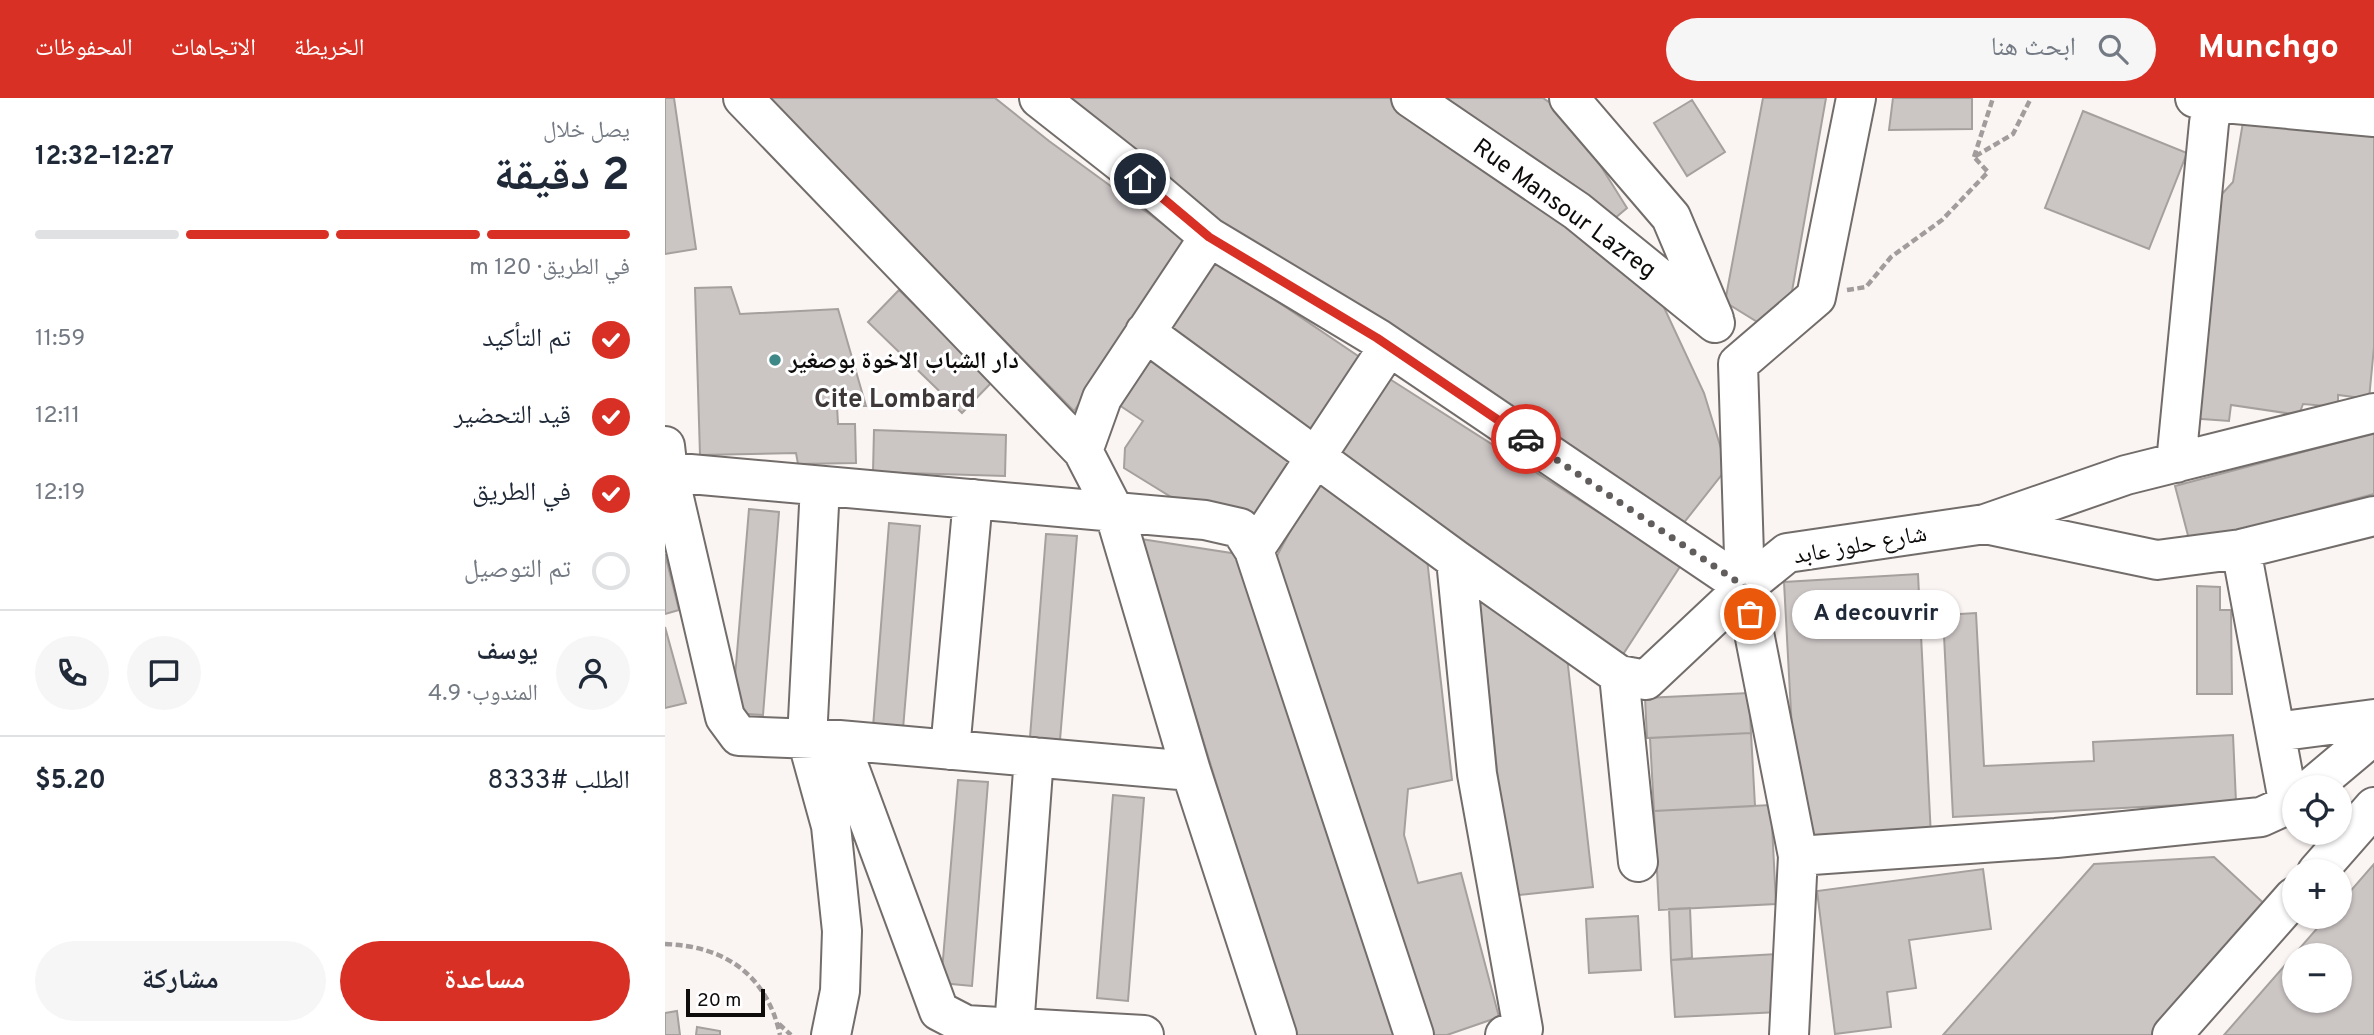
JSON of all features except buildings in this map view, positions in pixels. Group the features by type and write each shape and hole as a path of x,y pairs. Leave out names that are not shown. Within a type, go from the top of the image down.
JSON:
{"street":[{"path":"743,98 1083,451 1114,511 1191,771 1277,1035"},
{"name":"Rue Mansour Lazreg","path":"1411,98 1577,211 1715,323"},
{"path":"1569,98 1671,218 1715,323 1738,364 1745,587 1798,856 1789,1035"},
{"path":"1738,364 1816,297 1856,98"},
{"path":"2176,463 2209,123 2207,99 2374,117"},
{"path":"1047,100 1209,237 1389,346 1745,587"},
{"path":"1083,451 1103,398 1209,237"},
{"path":"1145,332 1318,456 1456,560 1619,675 1638,862"},
{"path":"1254,550 1389,346"},
{"path":"1985,524 2126,475 2374,413"},
{"path":"1191,771 823,739 739,736 725,717 667,459 820,486 1205,520 1240,528 1254,550 1414,1035"},
{"path":"820,486 823,739 842,931 840,991 831,1035"},
{"path":"950,750 973,499"},
{"name":"شارع حلوز عابد","path":"1619,675 1646,680 1745,587 1787,553 1985,524 2157,560 2241,549 2374,516"},
{"path":"2241,549 2276,732 2290,775"},
{"path":"1456,560 1477,774 1521,1033"},
{"path":"2276,732 2374,719"},
{"path":"2326,775 2374,735"},
{"path":"823,739 939,1011 966,1025 1144,1035"},
{"path":"1014,1028 1034,757"},
{"path":"1798,856 2056,838 2193,824 2261,817 2282,806"},
{"path":"2328,859 2374,807"},
{"path":"2172,1035 2282,911"}],"path":[{"path":"1974,157 1993,98"},
{"path":"1974,157 2013,134 2031,98"},
{"path":"1816,297 1866,287 1891,257 1942,219 1987,172 1974,157"},
{"path":"665,944 684,945 725,956 757,981 775,1012 780,1035"},
{"path":"777,1023 792,1035"}],"way so far":[{"path":"1526,439 1745,587 1750,614"}],"place":[{"name":"دار الشباب الاخوة بوصغير","path":"775,360"},
{"name":"A decouvrir","path":"1750,614"}],"district":[{"name":"Cite Lombard","path":"895,398"}],"route":[{"path":"1140,179 1209,237 1377,338 1526,439"}]}
